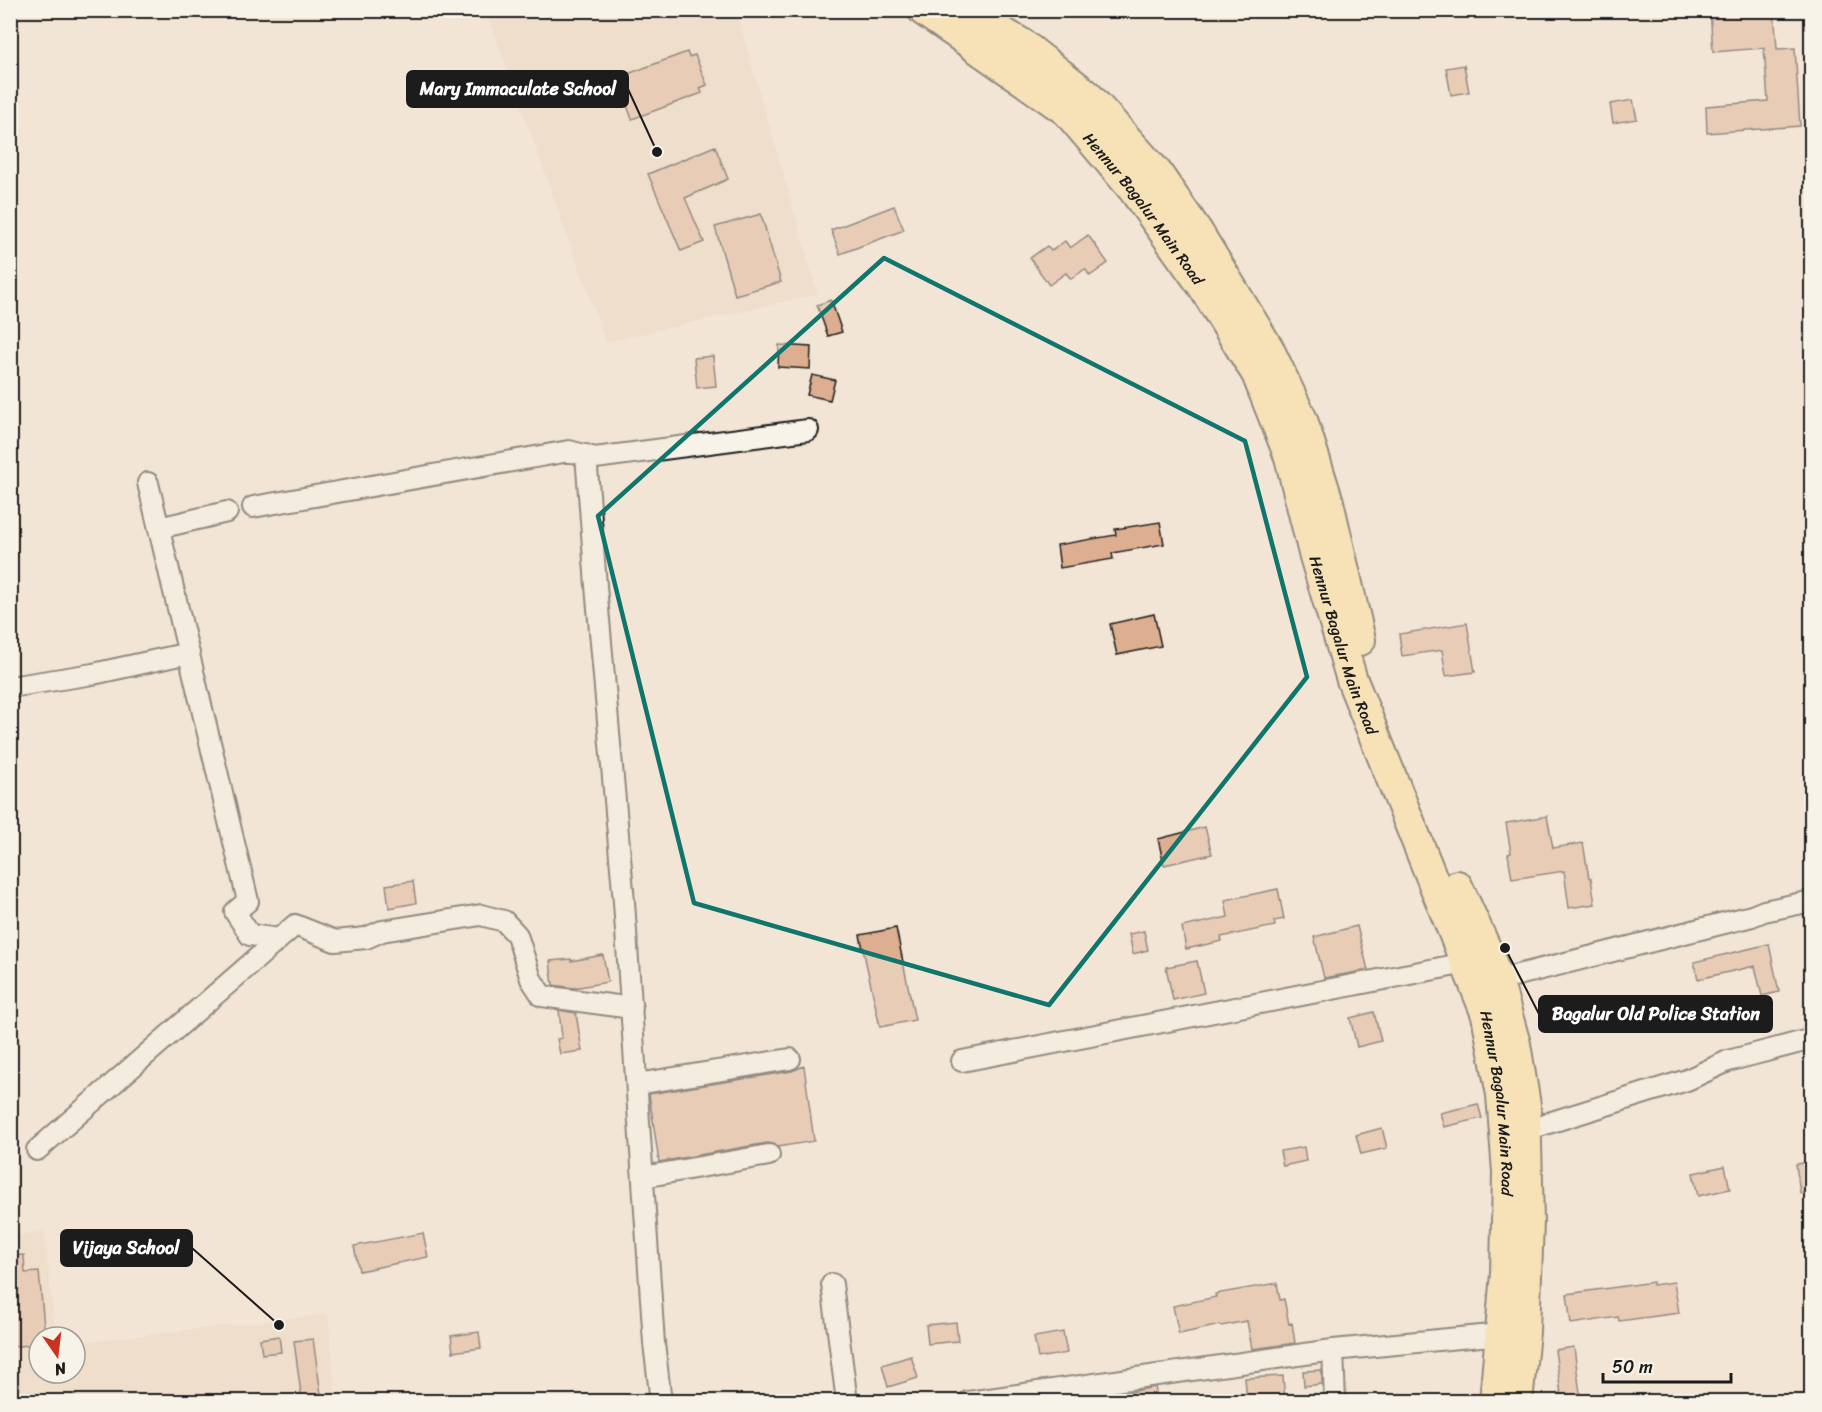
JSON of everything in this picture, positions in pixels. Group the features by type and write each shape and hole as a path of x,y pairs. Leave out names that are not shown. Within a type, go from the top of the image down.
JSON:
{"main road":[{"name":"Hennur Bagalur Main Road","path":"923,10 1066,111 1136,192 1203,286 1257,374 1290,457 1314,553 1352,680 1515,1044 1525,1105 1528,1221 1512,1333 1494,1401"},
{"name":"Hennur Bagalur Main Road","path":"963,10 1022,44 1087,95 1156,172 1198,233 1268,348 1302,420 1328,502 1355,624 1381,708 1474,927 1502,1095 1508,1172 1506,1273 1517,1401"}],"street":[{"path":"253,507 569,451 595,458 808,430"},
{"path":"586,455 624,902 654,1343 661,1401"},
{"path":"148,483 248,901 235,912 250,935 279,939"},
{"path":"159,528 227,512"},
{"path":"10,687 93,674 189,653"},
{"path":"962,1061 1482,971 1752,916 1764,911 1812,901"},
{"path":"37,1150 295,926 335,941 366,938 382,931 481,915 504,921 517,935 531,980 542,996 632,1008"},
{"path":"1526,1130 1688,1080 1728,1061 1812,1038"},
{"path":"637,1084 790,1059"},
{"path":"644,1177 769,1155"},
{"path":"832,1284 847,1401"},
{"path":"968,1401 1333,1350 1512,1333"},
{"path":"1333,1350 1335,1401"}],"highlighted area":[{"path":"884,258 1245,441 1307,677 1049,1005 694,903 598,516"}],"shaded area":[{"path":"486,11 736,11 818,294 606,342"},
{"path":"44,1231 55,1325 27,1325 27,1385 87,1385 87,1342 328,1314 336,1401 11,1402 11,1236"}],"building":[{"path":"1710,10 1774,10 1777,49 1795,48 1800,126 1707,133 1706,106 1768,101 1764,48 1713,52"},
{"path":"687,52 689,57 695,55 707,85 700,88 702,93 632,119 617,78"},
{"path":"1464,65 1469,92 1451,95 1446,68"},
{"path":"1633,100 1637,119 1613,123 1610,104"},
{"path":"715,146 728,179 685,198 704,242 681,251 648,174"},
{"path":"894,206 904,230 840,254 831,230"},
{"path":"761,214 781,282 735,295 715,227"},
{"path":"1088,235 1108,263 1090,276 1085,269 1071,279 1066,273 1049,285 1030,258 1047,246 1051,251 1065,241 1070,248"},
{"path":"831,300 842,332 828,336 817,305"},
{"path":"779,345 811,347 810,369 778,367"},
{"path":"713,356 716,386 697,388 694,358"},
{"path":"812,375 835,380 830,400 807,395"},
{"path":"1160,522 1164,544 1112,553 1113,559 1060,568 1057,545 1116,535 1115,529"},
{"path":"1154,614 1161,646 1117,655 1110,624"},
{"path":"1467,623 1475,672 1446,676 1442,650 1402,656 1399,634"},
{"path":"1547,816 1553,848 1583,843 1595,904 1569,908 1564,871 1512,879 1506,823"},
{"path":"1205,827 1212,854 1164,865 1158,839"},
{"path":"413,881 416,903 389,908 386,885"},
{"path":"1278,889 1284,919 1274,921 1275,926 1221,937 1222,941 1186,949 1182,927 1228,917 1225,900"},
{"path":"1357,926 1368,970 1324,978 1314,937"},
{"path":"896,928 915,1020 880,1027 860,935"},
{"path":"1144,931 1148,950 1133,954 1129,934"},
{"path":"1769,944 1779,992 1762,996 1755,966 1698,979 1694,962"},
{"path":"603,955 608,982 574,988 553,985 550,961 571,959 571,961"},
{"path":"1197,961 1204,993 1173,1000 1166,967"},
{"path":"559,1010 576,1013 582,1051 560,1054 557,1039 562,1038"},
{"path":"1374,1012 1381,1041 1357,1047 1350,1018"},
{"path":"804,1066 814,1141 778,1147 767,1143 659,1162 649,1094 792,1071"},
{"path":"1478,1104 1482,1118 1444,1127 1440,1113"},
{"path":"1382,1128 1387,1148 1361,1154 1356,1135"},
{"path":"1304,1147 1306,1161 1283,1166 1280,1151"},
{"path":"1812,1162 1812,1191 1800,1193 1796,1164"},
{"path":"1725,1166 1730,1189 1698,1196 1693,1173"},
{"path":"423,1233 428,1257 359,1271 354,1246"},
{"path":"24,1255 25,1273 39,1272 44,1325 27,1325 27,1345 10,1347 10,1256"},
{"path":"1653,1282 1653,1285 1674,1282 1679,1313 1619,1321 1618,1317 1571,1324 1567,1294"},
{"path":"1277,1283 1280,1300 1284,1299 1289,1324 1292,1323 1295,1343 1252,1349 1247,1321 1179,1334 1173,1306 1216,1297 1215,1294"},
{"path":"956,1322 958,1341 928,1344 926,1325"},
{"path":"479,1332 481,1348 453,1352 451,1336"},
{"path":"1063,1332 1067,1353 1038,1358 1034,1337"},
{"path":"279,1336 281,1352 262,1354 260,1339"},
{"path":"313,1339 322,1401 302,1401 294,1341"},
{"path":"1574,1347 1581,1401 1562,1401 1555,1350"},
{"path":"911,1356 918,1378 888,1387 882,1365"},
{"path":"1322,1370 1322,1384 1304,1386 1303,1371"},
{"path":"1283,1376 1285,1401 1247,1401 1245,1378"},
{"path":"1155,1387 1158,1401 1115,1401 1115,1395"}],"place":[{"name":"Mary Immaculate School","path":"657,152"},
{"name":"Bagalur Old Police Station","path":"1505,948"},
{"name":"Vijaya School","path":"279,1325"}]}
